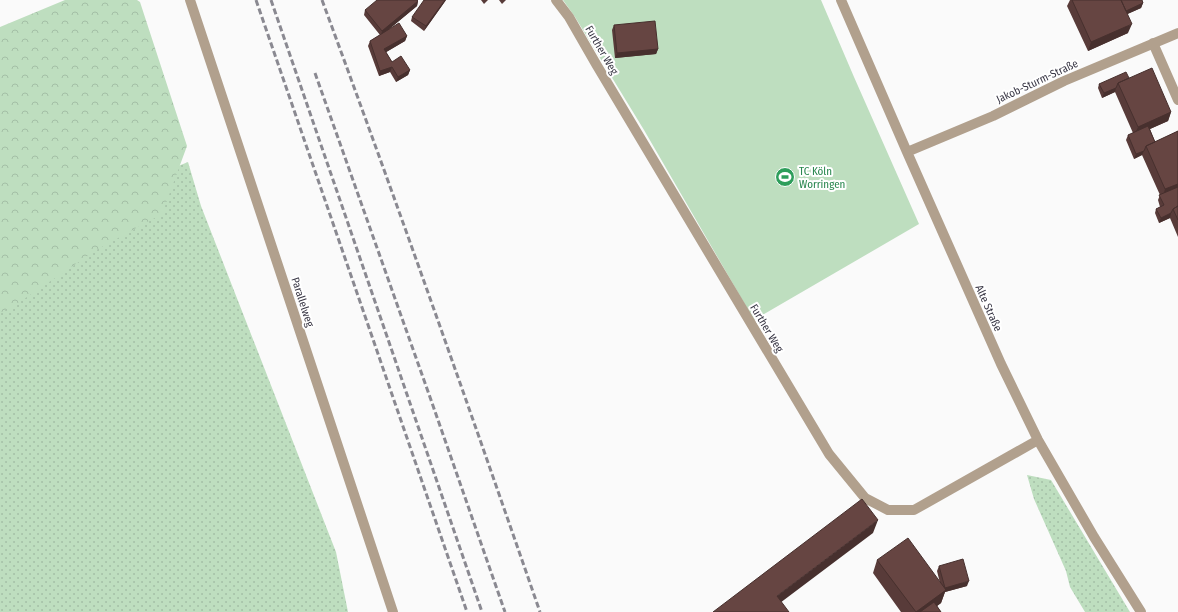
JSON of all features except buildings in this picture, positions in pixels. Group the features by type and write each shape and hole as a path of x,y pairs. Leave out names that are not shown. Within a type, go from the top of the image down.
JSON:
{"street":[{"name":"Parallelweg","path":"190,0 393,612"},
{"name":"Further Weg","path":"556,0 569,17 829,454 865,498 888,510 914,510 1038,440"},
{"name":"Alte Straße","path":"841,0 1001,364 1038,440 1094,537 1140,612"},
{"name":"Jakob-Sturm-Straße","path":"907,152 992,116 1064,81 1178,33"},
{"path":"1153,43 1178,100"}],"green space":[{"path":"65,0 137,0 140,2 187,146 162,214 98,249 18,303 0,313 0,27"},
{"name":"TC Köln Worringen","path":"563,0 821,0 919,224 754,320 644,130"},
{"path":"188,162 201,206 336,552 348,612 0,612 0,239"},
{"path":"1027,475 1051,480 1130,612 1085,612 1070,587 1066,571 1034,499"}],"railway":[{"path":"256,0 467,612"},
{"path":"271,0 482,612"},
{"path":"322,0 378,152 540,612"},
{"path":"315,73 505,612"}],"place":[{"name":"TC Köln Worringen","path":"785,177"}]}
